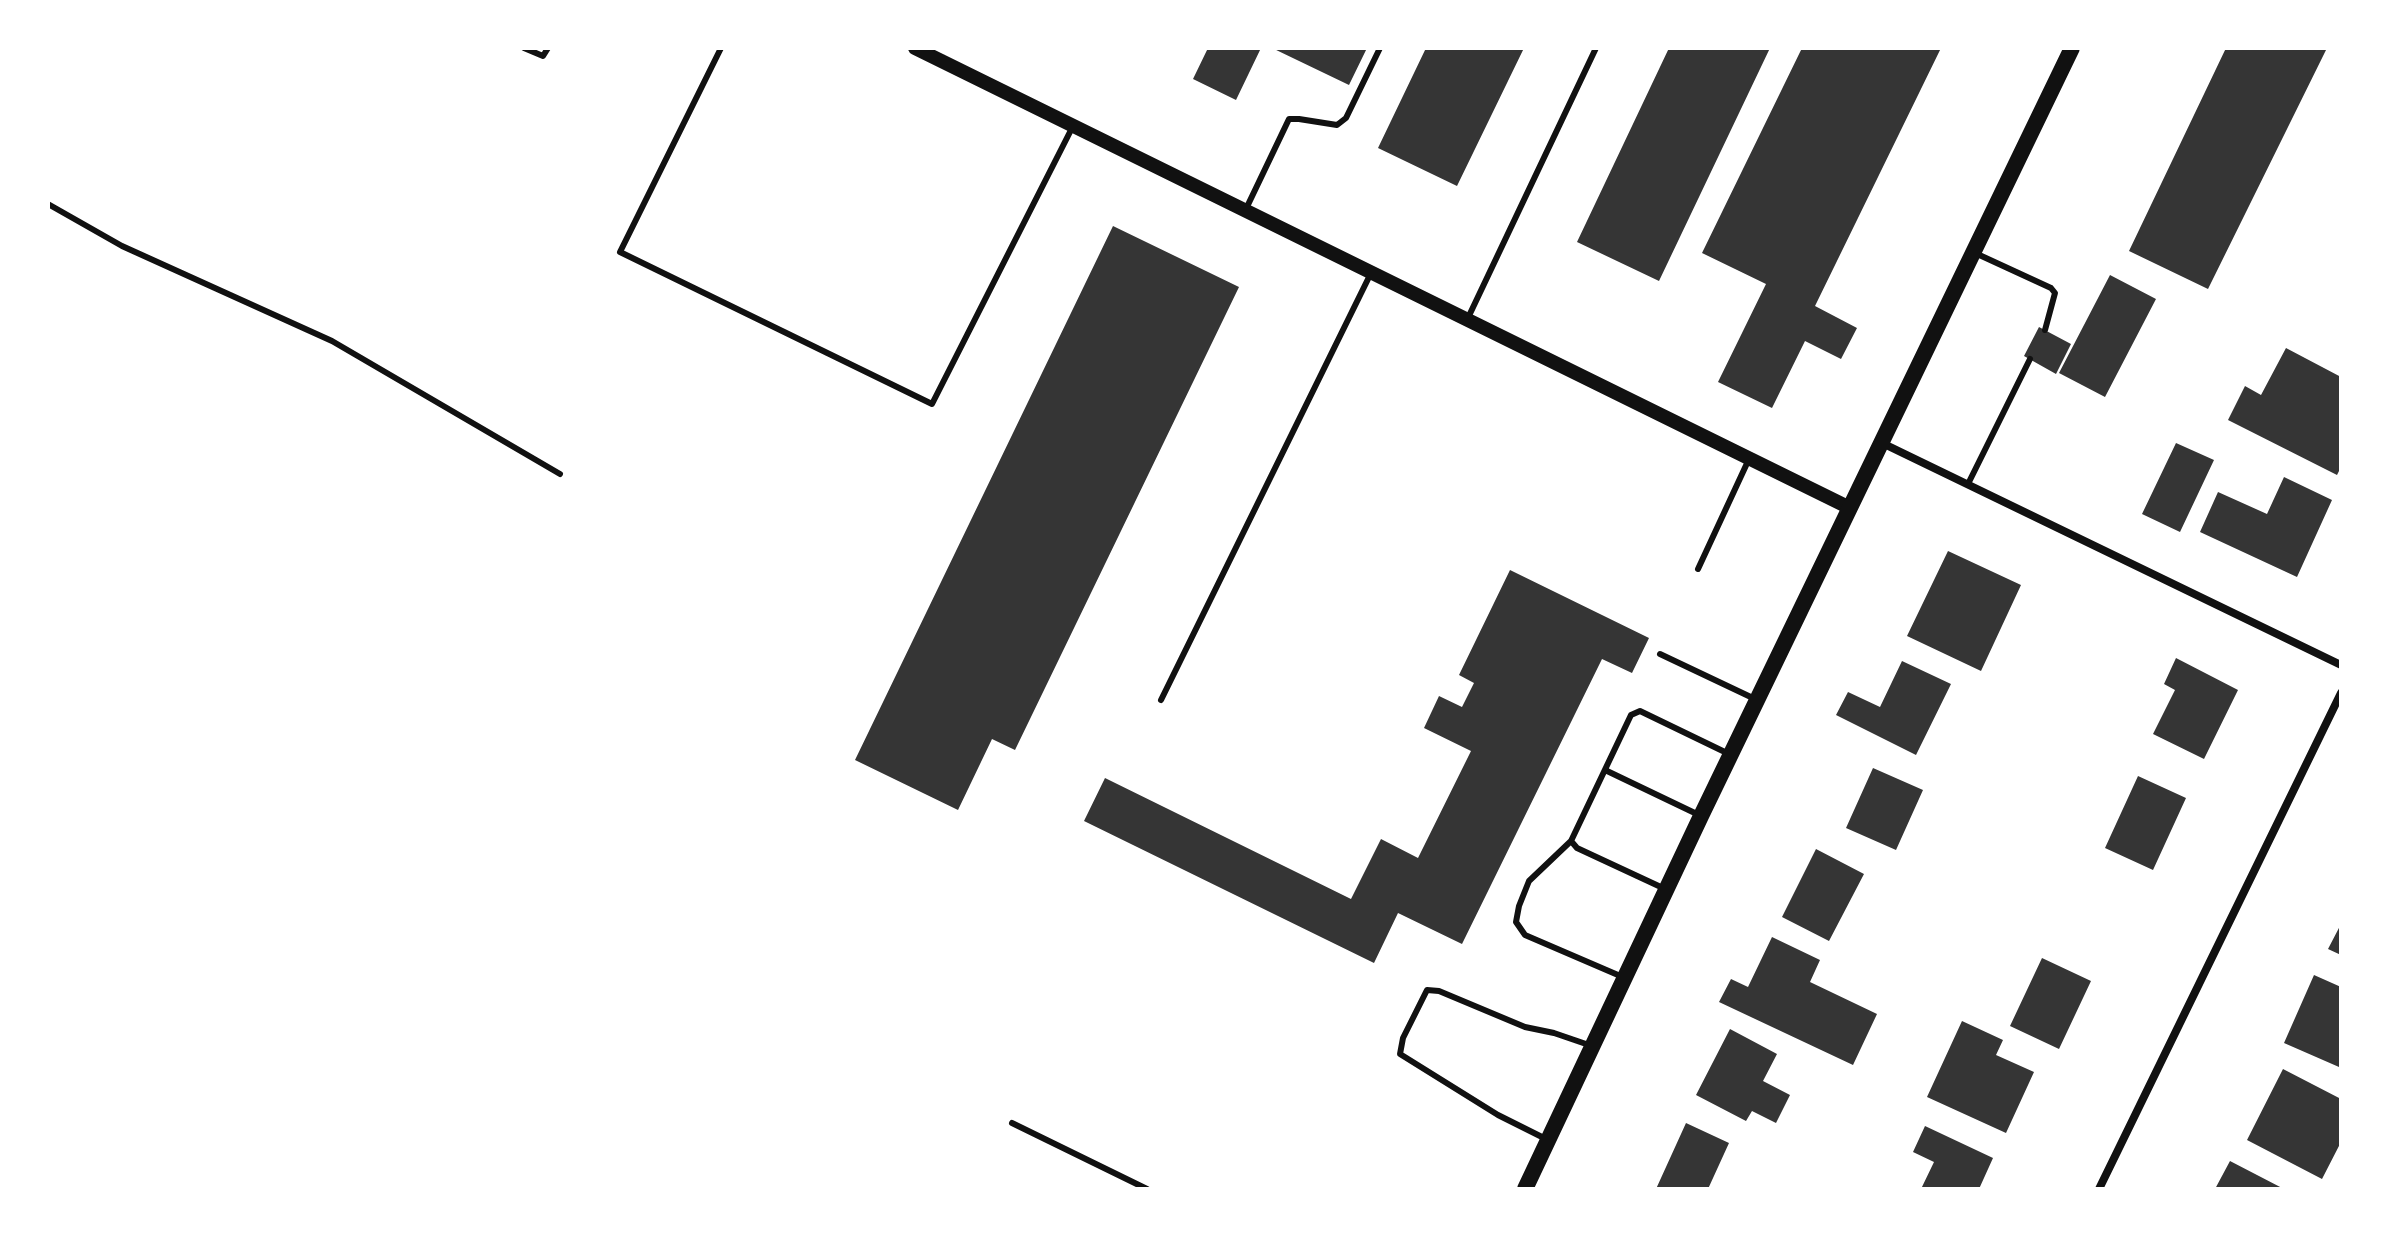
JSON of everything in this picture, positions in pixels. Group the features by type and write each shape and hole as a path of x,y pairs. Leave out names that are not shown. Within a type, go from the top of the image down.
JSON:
{"main road":[{"path":"1525,1189 1701,816 2072,48"}],"street":[{"path":"915,48 1850,508"},
{"path":"1882,443 2341,665"},
{"path":"2099,1189 2341,693"}],"lane":[{"path":"524,48 543,56 548,48"},
{"path":"721,48 620,252 932,404 1073,126"},
{"path":"1245,211 1289,119 1337,125 1346,118 1380,48"},
{"path":"1467,320 1596,48"},
{"path":"48,204 122,246 332,341 560,474"},
{"path":"1974,253 2051,288 2055,293 2045,330"},
{"path":"1161,700 1371,273"},
{"path":"1968,484 2030,359"},
{"path":"1698,569 1749,459"},
{"path":"1660,654 1758,700"},
{"path":"1625,978 1525,935 1516,922 1529,881 1571,841 1631,715 1640,711 1731,755"},
{"path":"1605,770 1701,816"},
{"path":"1571,841 1577,848 1667,889"},
{"path":"1548,1140 1498,1115 1400,1054 1403,1038 1427,990 1439,991 1525,1027 1593,1046"},
{"path":"1012,1123 1147,1189"}],"building":[{"path":"1208,48 1261,48 1236,100 1193,79"},
{"path":"1272,48 1367,48 1349,85"},
{"path":"1426,48 1524,48 1457,186 1378,148"},
{"path":"1669,48 1770,48 1659,281 1577,242"},
{"path":"1802,48 1941,48 1815,306 1857,328 1841,359 1805,341 1772,408 1718,382 1766,284 1702,253"},
{"path":"2226,48 2327,48 2208,289 2129,251"},
{"path":"1113,226 1239,287 1015,750 992,739 958,810 855,760"},
{"path":"2110,275 2156,299 2105,397 2059,373"},
{"path":"2039,327 2071,344 2056,374 2024,356"},
{"path":"2286,348 2341,377 2341,467 2337,475 2228,420 2245,386 2261,395"},
{"path":"2176,443 2214,460 2180,532 2142,514"},
{"path":"2284,477 2332,500 2297,577 2200,532 2218,492 2267,514"},
{"path":"1948,551 2021,585 1981,671 1907,636"},
{"path":"1510,570 1649,638 1632,673 1602,659 1462,944 1398,913 1374,963 1084,821 1105,778 1351,899 1381,839 1418,858 1471,751 1424,728 1439,696 1462,707 1474,683 1459,675"},
{"path":"2176,658 2238,690 2204,759 2153,734 2175,690 2164,684"},
{"path":"1902,661 1951,684 1916,755 1836,715 1848,692 1880,707"},
{"path":"1873,768 1923,790 1896,850 1846,828"},
{"path":"2138,776 2186,798 2153,870 2105,848"},
{"path":"1816,849 1864,874 1829,941 1782,917"},
{"path":"2341,924 2341,955 2328,949"},
{"path":"1772,937 1820,960 1810,982 1877,1014 1853,1065 1719,1002 1731,979 1748,987"},
{"path":"2042,958 2091,981 2059,1049 2010,1026"},
{"path":"2314,975 2341,987 2339,1067 2284,1043"},
{"path":"1962,1021 2003,1040 1996,1055 2034,1072 2006,1133 1927,1097"},
{"path":"1730,1029 1777,1054 1763,1081 1790,1095 1776,1123 1752,1111 1746,1121 1696,1095"},
{"path":"2283,1069 2341,1099 2341,1142 2322,1179 2247,1140"},
{"path":"1686,1123 1729,1143 1708,1189 1656,1189"},
{"path":"1925,1126 1993,1158 1979,1189 1921,1189 1934,1162 1913,1152"},
{"path":"2230,1161 2284,1189 2215,1189"}]}
